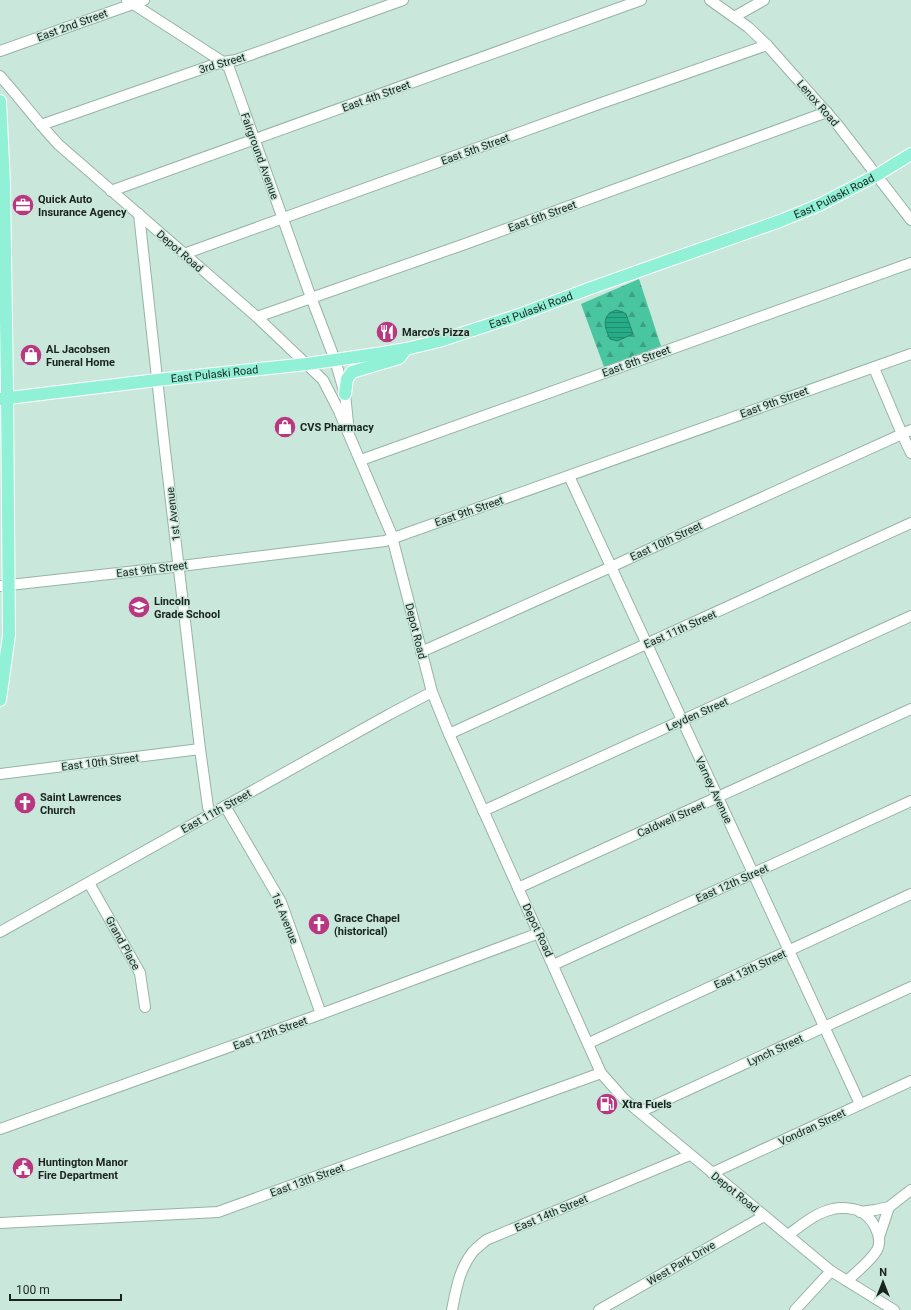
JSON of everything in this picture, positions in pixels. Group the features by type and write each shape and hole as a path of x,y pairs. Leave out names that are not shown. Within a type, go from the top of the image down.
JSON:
{"main road":[{"path":"0,101 4,183 4,586 8,635 0,700"},
{"name":"East Pulaski Road","path":"4,399 157,380 307,364 406,349 439,341 478,329 780,221 819,205 877,175 911,154"},
{"path":"345,394 347,380 352,372 399,358 406,349"}],"street":[{"name":"East 2nd Street","path":"0,51 130,2 144,0"},
{"name":"3rd Street","path":"41,125 223,62 236,60 403,0"},
{"name":"East 4th Street","path":"111,191 641,0"},
{"name":"Lenox Road","path":"710,0 748,27 767,45 827,112 911,220"},
{"path":"734,17 764,0"},
{"name":"Fairground Avenue","path":"130,2 223,62 229,68 311,298 335,360"},
{"name":"East 5th Street","path":"184,254 596,105 767,45"},
{"name":"Depot Road","path":"0,76 59,145 257,318 323,380 361,460 392,538 432,692 483,811 602,1072 623,1098 831,1271 894,1310"},
{"name":"East 6th Street","path":"257,318 827,112"},
{"name":"1st Avenue","path":"139,214 200,750 208,807 211,813"},
{"name":"East 8th Street","path":"361,460 911,263"},
{"name":"East 9th Street","path":"4,586 378,542 569,476 795,394 911,354"},
{"name":"Depot Road","path":"335,360 345,394 348,432"},
{"path":"874,368 906,432 911,453"},
{"name":"East 10th Street","path":"421,652 906,432"},
{"name":"Varney Avenue","path":"569,476 860,1104"},
{"name":"East 11th Street","path":"449,734 911,523"},
{"name":"Leyden Street","path":"483,811 911,616"},
{"name":"East 11th Street","path":"0,932 211,813 432,692"},
{"name":"Caldwell Street","path":"518,888 911,709"},
{"name":"East 10th Street","path":"0,774 200,750"},
{"name":"East 12th Street","path":"553,965 911,801"},
{"name":"1st Avenue","path":"225,806 281,902 321,1014"},
{"name":"Grand Place","path":"89,883 140,973 145,1007"},
{"name":"East 13th Street","path":"589,1043 911,894"},
{"name":"East 12th Street","path":"0,1129 321,1014 539,933"},
{"name":"Lynch Street","path":"640,1112 911,987"},
{"name":"East 13th Street","path":"0,1223 218,1212 602,1072"},
{"name":"Vondran Street","path":"712,1173 911,1081"},
{"name":"East 14th Street","path":"452,1310 458,1279 473,1252 486,1240 690,1155"},
{"path":"860,1212 889,1207 911,1190"},
{"path":"847,1281 868,1261 877,1249 879,1237 889,1207"},
{"path":"788,1235 819,1213 835,1208 851,1209 860,1212 877,1230 879,1237"},
{"name":"West Park Drive","path":"599,1310 764,1216"},
{"path":"795,1310 831,1271"}],"green space":[{"path":"639,279 661,346 604,367 581,304"}],"shaded area":[{"path":"616,310 626,314 633,334 617,341 610,339 605,324 605,320 609,314"}],"place":[{"name":"Quick Auto Insurance Agency","path":"23,205"},
{"name":"Marco's Pizza","path":"387,332"},
{"name":"AL Jacobsen Funeral Home","path":"31,355"},
{"name":"CVS Pharmacy","path":"285,427"},
{"name":"Lincoln Grade School","path":"139,607"},
{"name":"Saint Lawrences Church","path":"25,803"},
{"name":"Grace Chapel (historical)","path":"319,924"},
{"name":"Xtra Fuels","path":"607,1104"},
{"name":"Huntington Manor Fire Department","path":"23,1168"}]}
